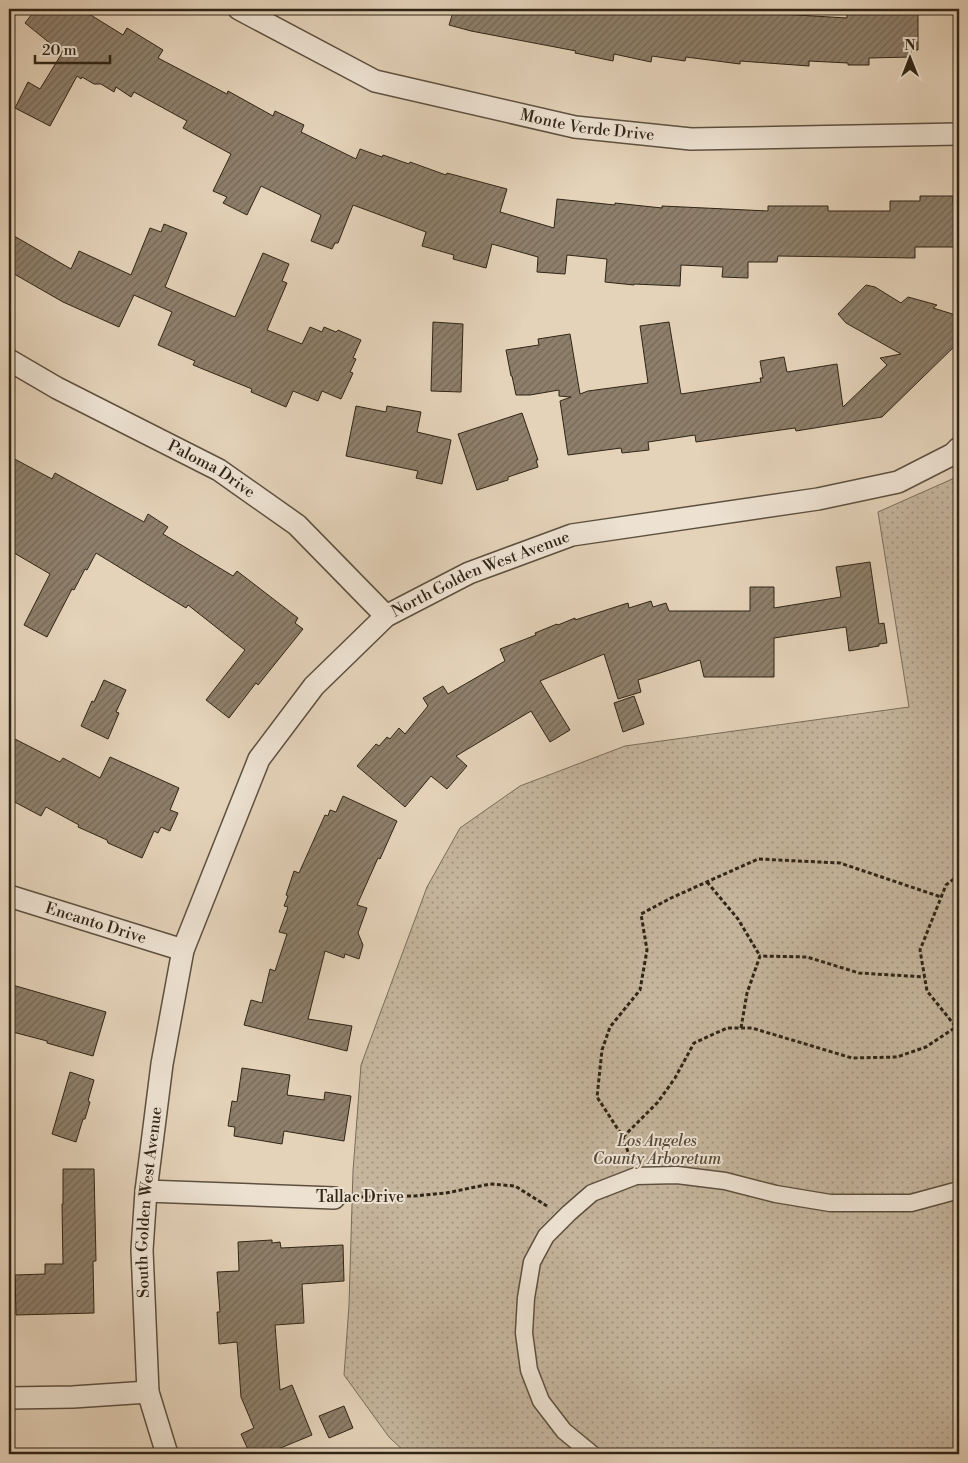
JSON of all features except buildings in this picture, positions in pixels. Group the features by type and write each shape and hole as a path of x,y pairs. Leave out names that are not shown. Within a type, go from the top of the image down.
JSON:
{"street":[{"name":"Monte Verde Drive","path":"239,9 374,81 575,127 691,139 959,134"},
{"name":"Paloma Drive","path":"9,360 57,388 219,470 297,525 386,616"},
{"name":"North Golden West Avenue","path":"183,950 259,759 314,686 386,616 469,573 572,535 818,499 898,482 953,454 959,448"},
{"name":"Encanto Drive","path":"9,896 183,950"},
{"name":"South Golden West Avenue","path":"167,1454 148,1392 142,1250 146,1191 162,1064 183,950"},
{"path":"592,1454 564,1431 541,1401 529,1370 524,1333 526,1298 532,1262 546,1236 592,1193 636,1176 677,1175 726,1181 776,1194 830,1203 912,1203 959,1190"},
{"name":"Tallac Drive","path":"146,1191 334,1198"},
{"path":"9,1398 73,1397 148,1392"}],"path":[{"path":"636,1176 624,1137 596,1097 602,1050 610,1027 640,990 647,950 641,914 671,898 758,859 840,863 941,897"},
{"path":"624,1137 658,1102 675,1078 694,1043 727,1028 752,1028 852,1058 897,1057 926,1047 958,1027 927,991 920,950 946,885 959,875"},
{"path":"708,882 738,919 760,956"},
{"path":"760,956 807,956 859,973 925,977"},
{"path":"741,1028 747,993 760,956"},
{"name":"Tallac Drive","path":"334,1198 414,1196 446,1193 490,1184 515,1186 565,1217"}],"green space":[{"name":"Los Angeles County Arboretum","path":"959,476 959,1454 407,1454 389,1437 344,1375 349,1305 353,1171 361,1065 427,887 460,828 520,786 625,746 909,707 878,512"}]}
